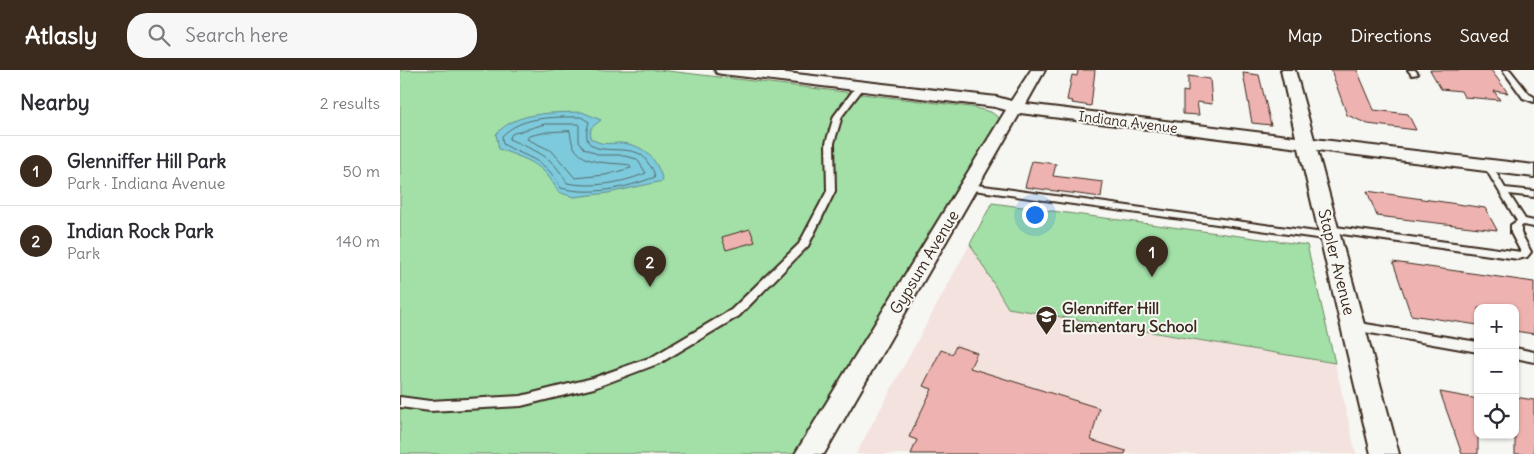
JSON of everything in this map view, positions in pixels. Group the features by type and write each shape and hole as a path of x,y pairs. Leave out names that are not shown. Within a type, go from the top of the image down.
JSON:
{"street":[{"name":"Indiana Avenue","path":"722,70 997,102 1017,108 1534,171"},
{"name":"Gypsum Avenue","path":"809,454 1038,70"},
{"name":"Stapler Avenue","path":"1288,70 1385,454"}],"lane":[{"path":"1506,70 1526,96 1534,100"},
{"path":"400,402 430,406 521,401 594,383 656,360 735,313 803,246 831,190 830,143 838,116 860,86"},
{"path":"1488,166 1522,222"},
{"path":"969,187 1518,256 1524,255 1526,252 1516,233 1516,225 1522,222 1534,224"},
{"path":"1503,190 1534,194"},
{"path":"1353,326 1474,346"},
{"path":"1519,355 1534,357"}],"shaded area":[{"name":"Glenniffer Hill Elementary School","path":"970,244 1008,308 1335,363 1356,454 856,454"}],"green space":[{"path":"400,70 660,70 971,107 991,112 1002,120 796,454 400,454"},
{"path":"992,203 1307,245 1335,363 1008,308 970,244"}],"water":[{"path":"582,112 601,120 591,128 590,138 594,141 608,144 628,144 643,150 657,166 663,181 608,193 574,197 558,192 547,175 534,164 499,149 496,134 504,126 514,121 536,115"}],"building":[{"path":"1078,70 1095,70 1091,106 1072,103 1073,101 1067,100 1072,75 1077,76"},
{"path":"1331,70 1357,70 1374,110 1408,114 1416,130 1368,124 1347,115"},
{"path":"1430,70 1491,70 1508,93 1494,91 1500,100 1464,97 1461,91 1441,89"},
{"path":"1243,73 1259,75 1271,125 1252,123"},
{"path":"1188,76 1210,79 1212,104 1197,102 1199,115 1183,114 1183,91 1188,92"},
{"path":"1032,161 1056,164 1053,176 1103,182 1101,197 1025,187"},
{"path":"1367,191 1485,208 1497,230 1377,216"},
{"path":"750,229 755,242 726,250 722,237"},
{"path":"1393,262 1534,282 1534,334 1519,332 1519,304 1474,304 1474,324 1411,315"},
{"path":"956,346 977,353 970,368 1099,408 1091,440 1126,451 1125,454 911,454 917,440 909,437 932,389 923,386 941,350 952,354"},
{"path":"1440,392 1474,398 1474,439 1478,439 1478,454 1462,454"},
{"path":"1519,398 1534,400 1534,454 1515,454 1515,439 1519,439"}],"place":[{"name":"Glenniffer Hill Park","path":"1152,277"},
{"name":"Indian Rock Park","path":"650,287"},
{"name":"Glenniffer Hill Elementary School","path":"1046,336"}]}
